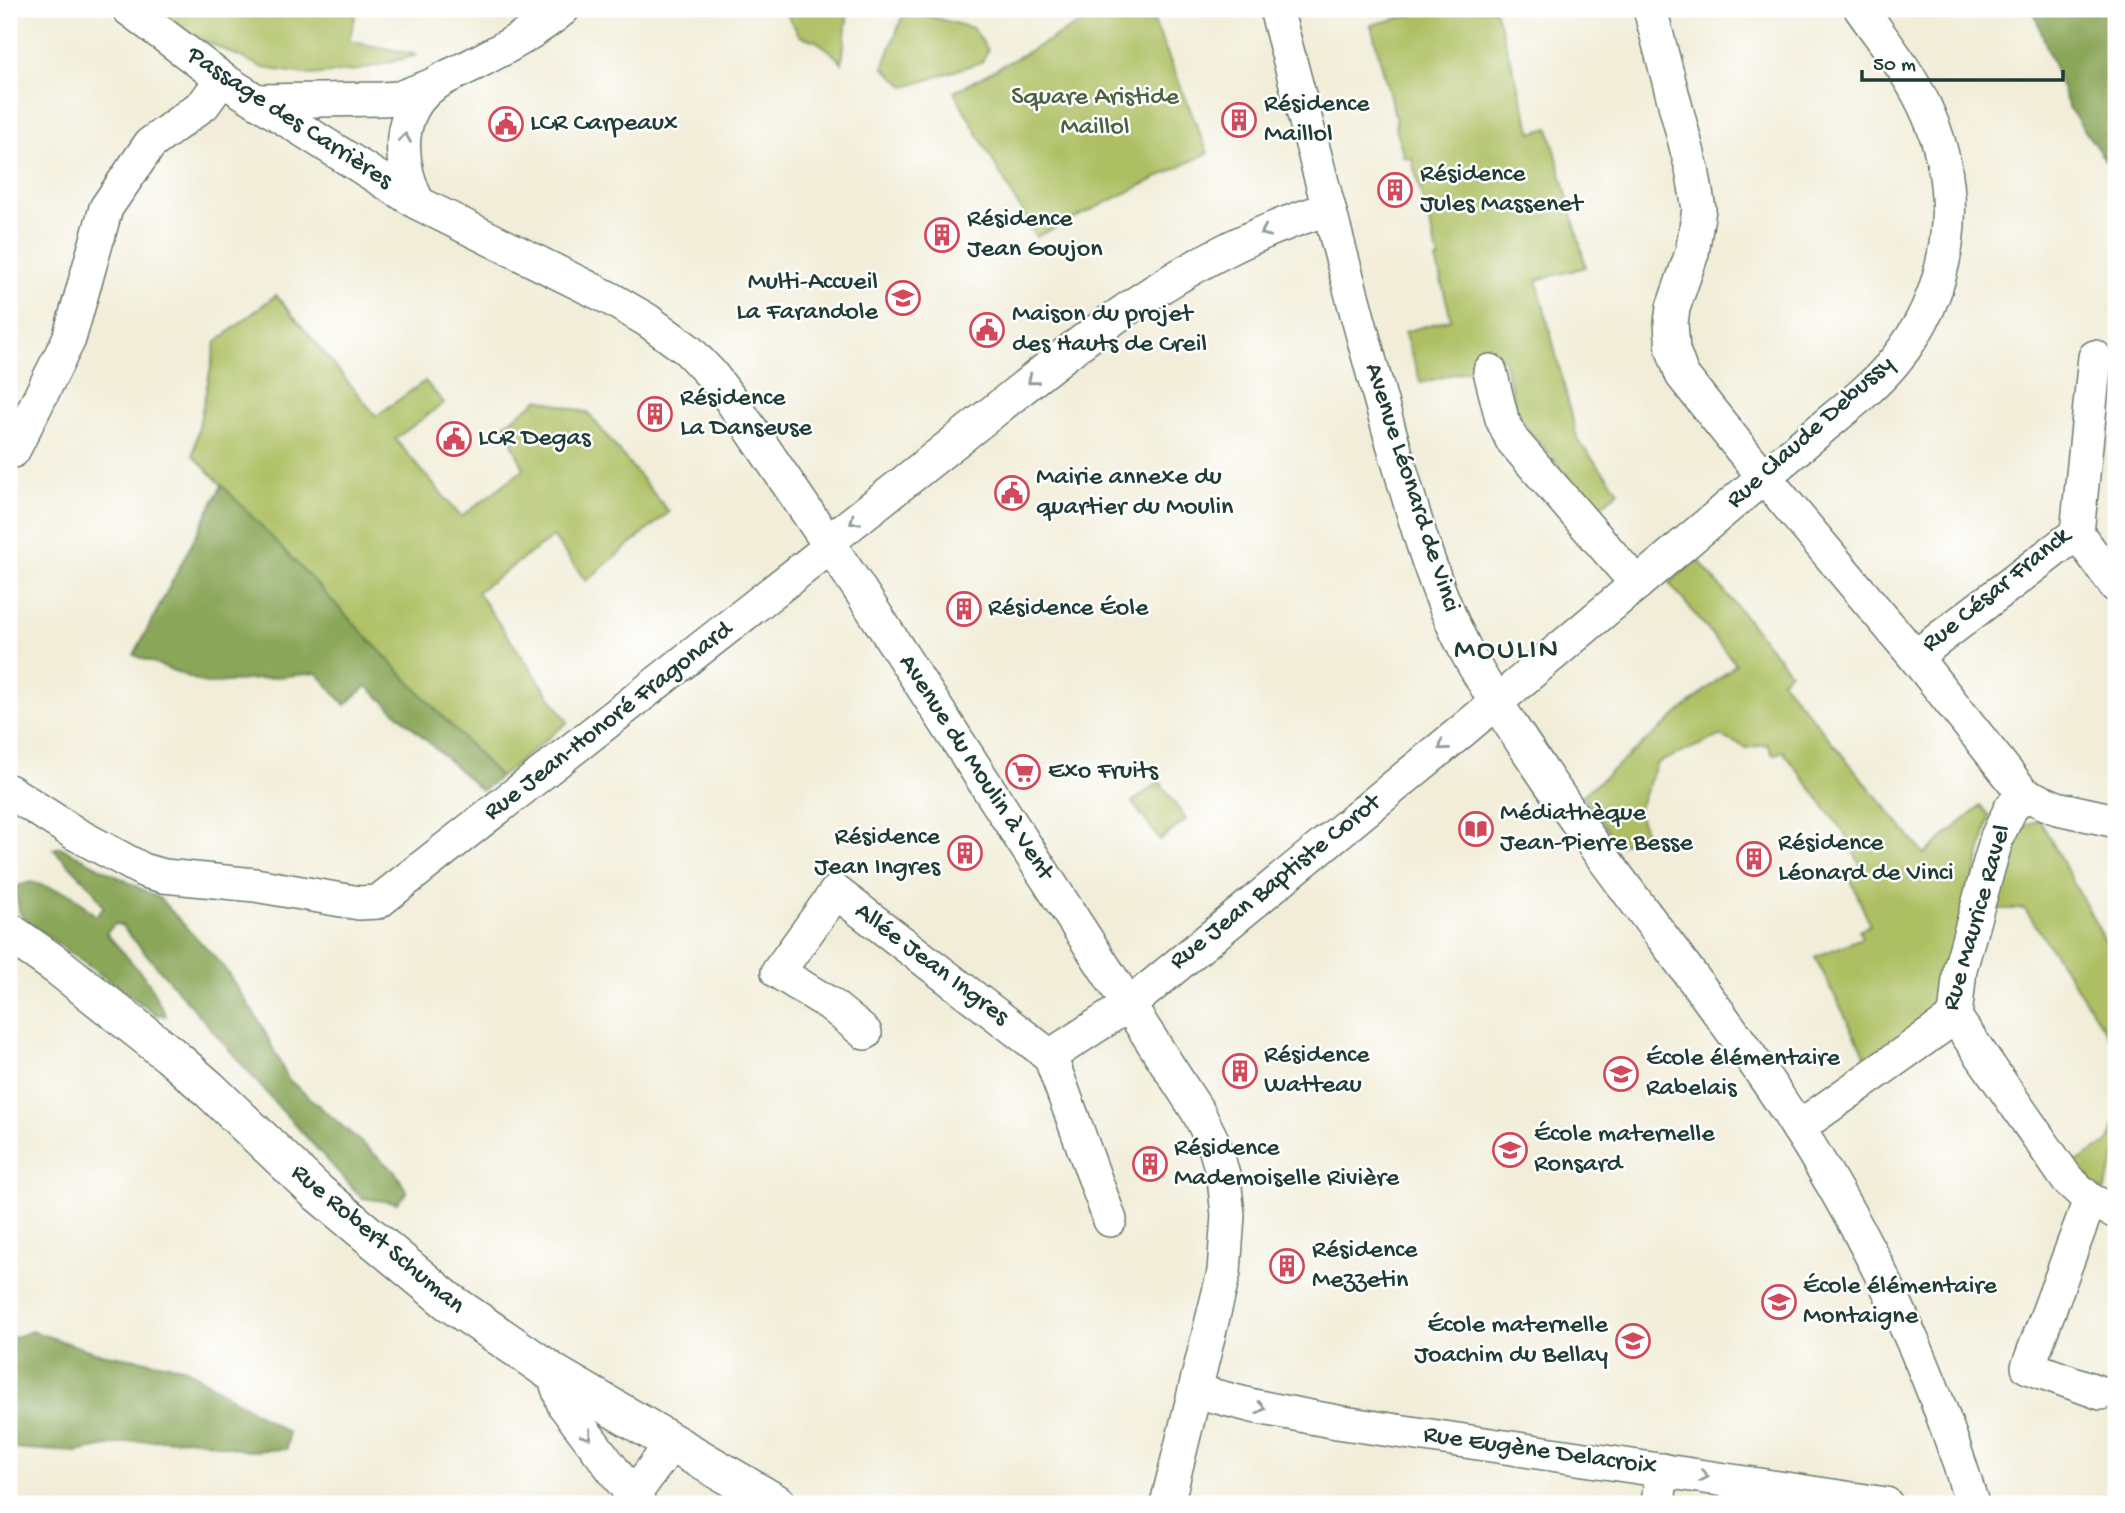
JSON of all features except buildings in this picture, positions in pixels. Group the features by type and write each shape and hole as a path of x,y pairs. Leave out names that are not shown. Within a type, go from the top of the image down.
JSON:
{"main road":[{"name":"Rue Robert Schuman","path":"9,932 59,967 192,1074 317,1192 431,1288 506,1343 556,1375 777,1504"}],"street":[{"name":"Passage des Carrières","path":"129,9 222,79 418,203"},
{"path":"257,101 400,98 433,85 530,33 563,9"},
{"name":"Avenue Léonard de Vinci","path":"1276,9 1374,380 1427,555 1464,647 1495,702 1576,823 1740,1042 1853,1217 1902,1315 1942,1410 1972,1504"},
{"name":"Rue Maurice Ravel","path":"1650,9 1692,169 1699,209 1692,253 1674,308 1670,335 1682,375 1689,387 1915,657 2024,794 2011,808 1997,837 1960,970 1955,1017 1798,1128"},
{"name":"Rue Claude Debussy","path":"1495,702 1867,390 1914,336 1928,310 1943,262 1948,229 1948,190 1936,135 1916,89 1861,9"},
{"path":"13,452 69,339 106,208 150,144 204,104 222,79"},
{"path":"418,203 405,172 403,142 417,101 433,85"},
{"name":"Avenue du Moulin à Vent","path":"418,203 631,310 688,350 722,387 829,545 1130,1004 1202,1119 1214,1143 1224,1178 1228,1215 1224,1272 1167,1504"},
{"name":"Rue Jean-Honoré Fragonard","path":"12,793 76,834 153,874 237,882 359,903 378,902 1077,345 1160,286 1218,254 1260,234 1329,209"},
{"name":"Rue César Franck","path":"1915,657 2077,533 2095,357"},
{"path":"1490,371 1502,419 1513,440 1637,584"},
{"path":"2077,533 2116,586"},
{"name":"Rue Jean Baptiste Corot","path":"1051,1056 1130,1004 1495,702"},
{"path":"2024,794 2057,808 2116,821"},
{"name":"Allée Jean Ingres","path":"865,1033 830,1004 778,972 836,892 1051,1056"},
{"path":"1955,1017 2056,1166 2076,1189 2103,1206 2028,1367 2101,1393"},
{"path":"1051,1056 1110,1220"},
{"path":"556,1375 564,1405 636,1500 671,1444"},
{"name":"Rue Eugène Delacroix","path":"1195,1391 1253,1406 1338,1422 1886,1504"},
{"path":"1658,1504 1662,1470"}],"green space":[{"path":"157,9 357,9 349,41 418,55 359,70 311,75 264,68 181,30"},
{"path":"783,9 848,9 842,63 816,41 800,36"},
{"name":"Square Aristide Maillol","path":"1106,9 1149,9 1208,153 1036,237 954,92"},
{"path":"1411,9 1495,9 1532,133 1549,128 1586,267 1537,280 1578,441 1619,491 1596,510 1522,422 1517,413 1503,357 1471,364 1472,369 1421,383 1404,332 1451,319 1436,260 1439,259 1411,157 1404,158 1371,25 1412,15"},
{"path":"2033,9 2116,9 2116,175 2069,108"},
{"path":"905,10 973,28 988,50 982,62 906,87 883,67"},
{"path":"276,295 376,416 425,381 444,403 395,439 461,517 524,469 504,425 539,399 588,413 669,512 586,581 553,537 477,592 568,722 500,777 193,455 216,342"},
{"path":"222,485 500,777 482,791 367,686 345,705 317,673 206,684 134,655"},
{"path":"1698,559 1790,672 1781,680 1924,854 1980,806 1990,816 1937,1016 1868,1061 1815,957 1862,938 1859,930 1870,925 1848,873 1861,867 1845,834 1783,751 1773,755 1768,744 1747,748 1720,736 1657,763 1637,812 1647,835 1619,845 1582,796 1736,664 1669,583"},
{"path":"1160,782 1186,820 1160,840 1132,802"},
{"path":"2040,820 2116,961 2116,1047 2025,909 1992,909 2001,869 2011,843 2028,825"},
{"path":"60,847 159,898 223,966 261,1024 288,1079 396,1173 407,1192 397,1203 362,1198 121,925 115,924 106,933 148,981 166,1016 155,1014 20,914 14,887 31,882 71,894 96,916 104,908 92,888 53,849"},
{"path":"2116,1120 2116,1157 2104,1192 2071,1165 2109,1142"},
{"path":"32,1331 94,1352 183,1367 288,1433 287,1449 248,1451 194,1439 134,1441 76,1452 9,1448 9,1339"}],"place":[{"name":"Résidence Maillol","path":"1239,120"},
{"name":"LCR Carpeaux","path":"506,124"},
{"name":"Résidence Jules Massenet","path":"1395,190"},
{"name":"Résidence Jean Goujon","path":"942,235"},
{"name":"Multi-Accueil La Farandole","path":"903,298"},
{"name":"Maison du projet des Hauts de Creil","path":"987,330"},
{"name":"Résidence La Danseuse","path":"655,414"},
{"name":"LCR Degas","path":"454,439"},
{"name":"Mairie annexe du quartier du Moulin","path":"1012,493"},
{"name":"Résidence Éole","path":"964,609"},
{"name":"Exo Fruits","path":"1023,772"},
{"name":"Médiathèque Jean-Pierre Besse","path":"1476,829"},
{"name":"Résidence Jean Ingres","path":"965,853"},
{"name":"Résidence Léonard de Vinci","path":"1754,859"},
{"name":"Résidence Watteau","path":"1240,1071"},
{"name":"École élémentaire Rabelais","path":"1621,1074"},
{"name":"École maternelle Ronsard","path":"1510,1150"},
{"name":"Résidence Mademoiselle Rivière","path":"1150,1164"},
{"name":"Résidence Mezzetin","path":"1287,1266"},
{"name":"École élémentaire Montaigne","path":"1779,1302"},
{"name":"École maternelle Joachim du Bellay","path":"1633,1341"}],"district":[{"name":"MOULIN","path":"1507,651"}]}
